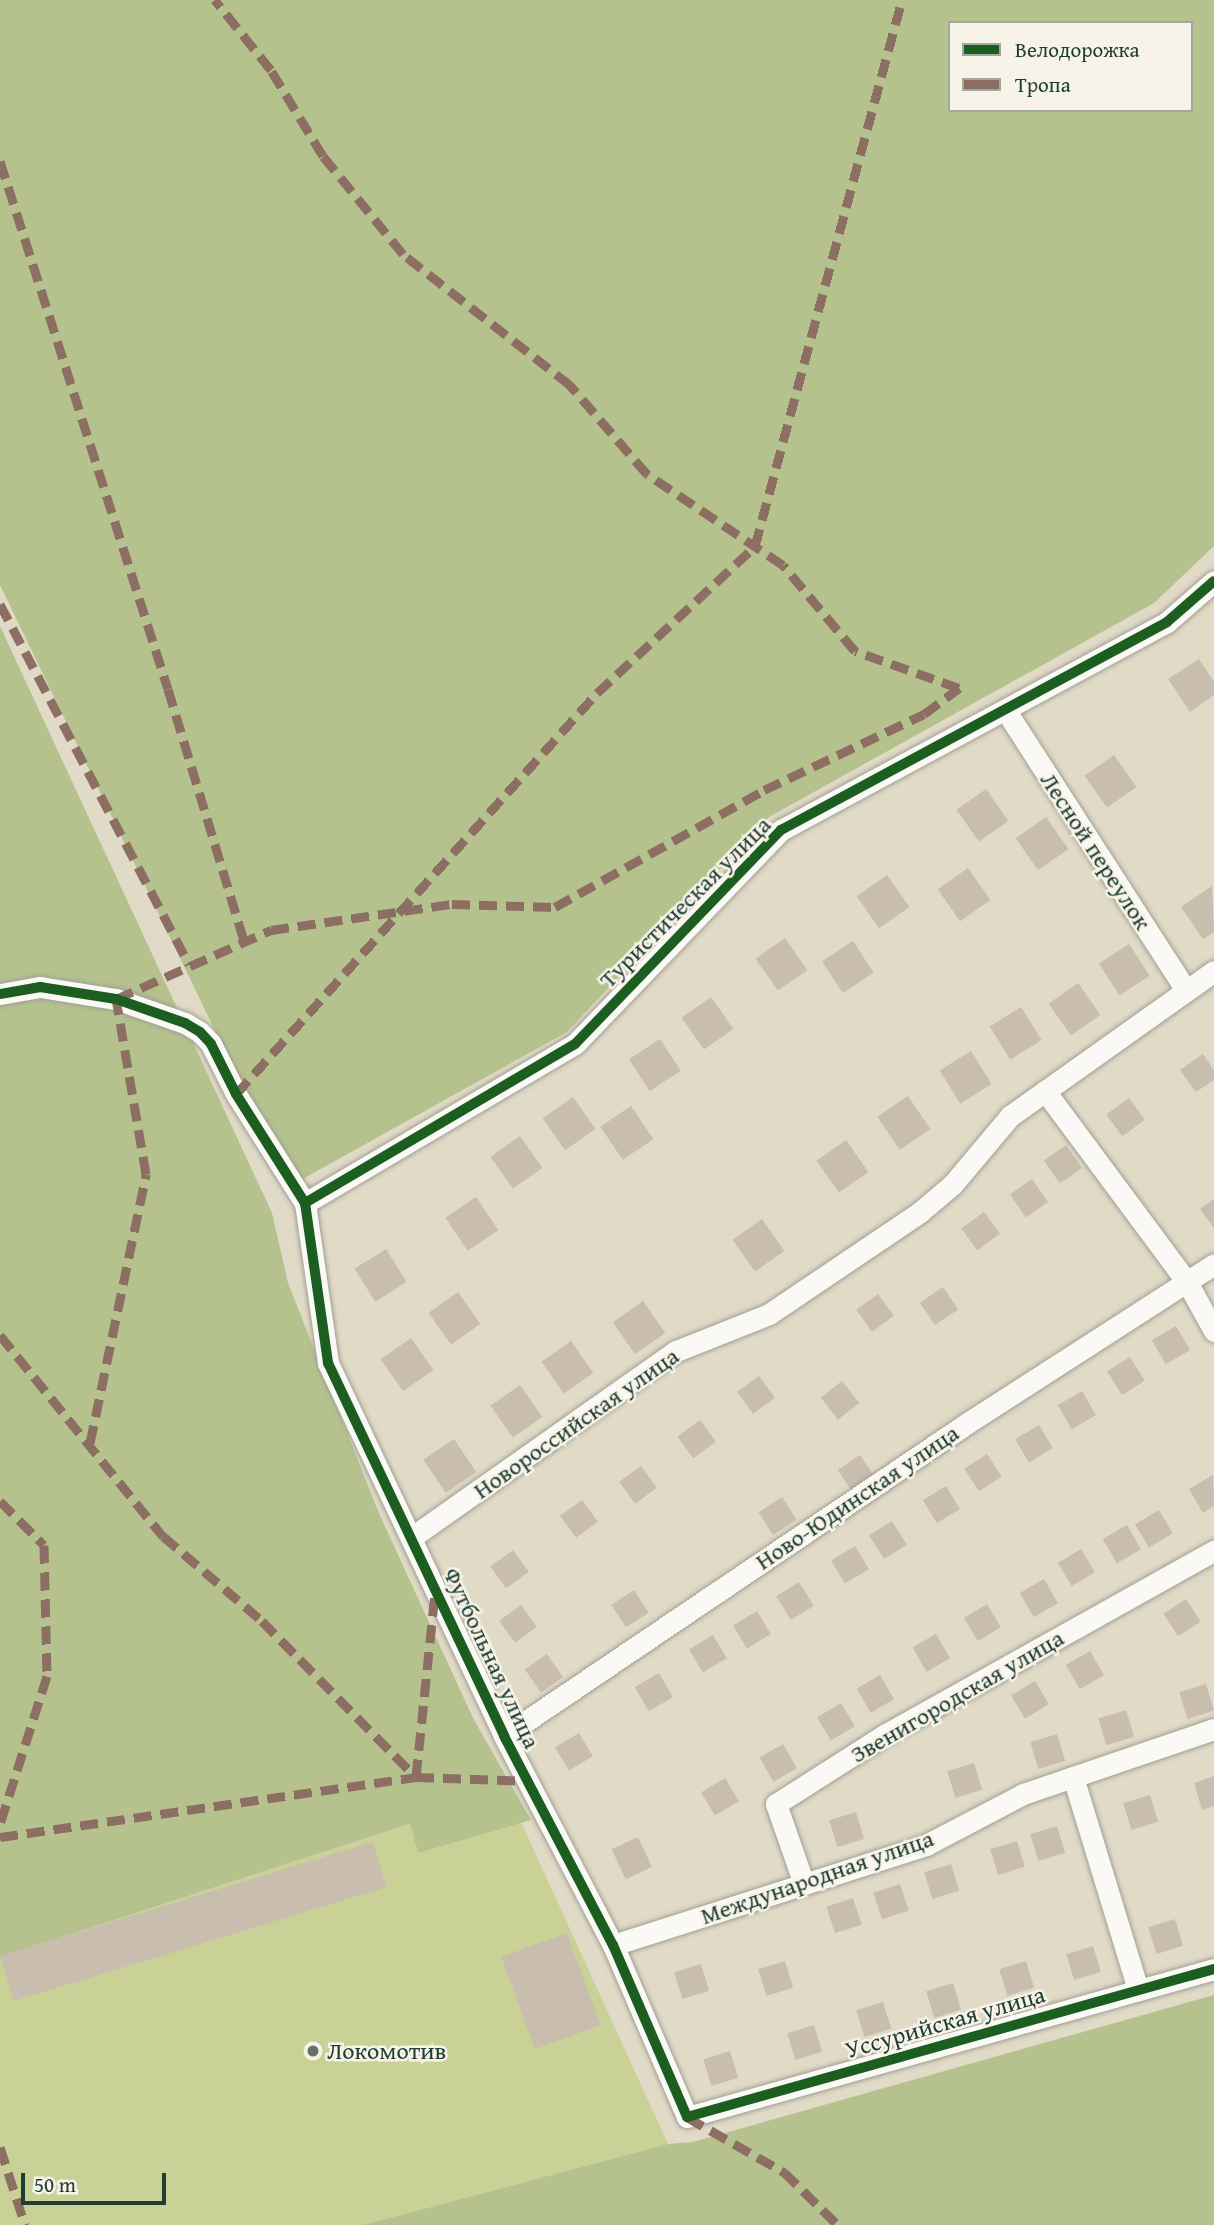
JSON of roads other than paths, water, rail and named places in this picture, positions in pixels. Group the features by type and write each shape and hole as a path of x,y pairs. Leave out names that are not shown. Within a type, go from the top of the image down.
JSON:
{"street":[{"name":"Туристическая улица","path":"305,1203 575,1044 781,830 1167,622 1214,581"},
{"name":"Лесной переулок","path":"1006,711 1186,990"},
{"name":"Новороссийская улица","path":"412,1537 676,1351 769,1314 920,1212 953,1184 1010,1116 1214,971"},
{"path":"0,994 40,987 116,999 185,1023 200,1032 211,1044 236,1094 305,1203"},
{"path":"1045,1091 1187,1282 1214,1331"},
{"name":"Футбольная улица","path":"305,1203 328,1363 504,1736 613,1945 687,2117"},
{"name":"Ново-Юдинская улица","path":"504,1736 966,1423 1214,1264"},
{"name":"Звенигородская улица","path":"804,1884 776,1804 886,1734 1214,1551"},
{"name":"Международная улица","path":"613,1945 926,1845 1023,1794 1214,1729"},
{"path":"1073,1777 1138,1990"},
{"name":"Уссурийская улица","path":"687,2117 1214,1969"}],"place":[{"name":"Локомотив","path":"313,2051"}]}
